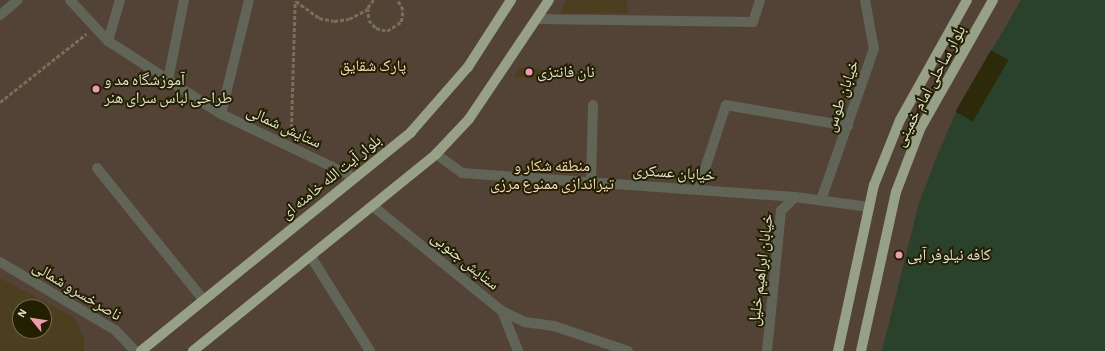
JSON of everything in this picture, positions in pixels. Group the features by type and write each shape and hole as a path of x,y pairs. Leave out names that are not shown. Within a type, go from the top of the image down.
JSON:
{"main road":[{"name":"بلوار آیت الله خامنه ای","path":"141,351 202,298 356,178 411,132 442,100 468,67 511,0"},
{"path":"193,351 374,207 436,154 469,119 538,19 549,0"},
{"name":"بلوار ساحلی امام خمینی","path":"838,351 869,207 900,120 967,0"},
{"name":"بلوار ساحلی امام خمینی","path":"861,351 896,192 920,129 993,0"}],"street":[{"path":"0,15 18,0"},
{"name":"ستایش شمالی","path":"70,0 92,28 108,41 221,114 356,178"},
{"path":"108,41 120,0"},
{"path":"168,80 184,0"},
{"path":"221,114 249,0"},
{"path":"538,19 753,22 760,0"},
{"name":"خیابان طوس","path":"821,200 874,49 865,0"},
{"path":"591,182 593,105"},
{"path":"698,190 726,105 848,126"},
{"name":"خیابان عسکری","path":"436,154 462,173 795,197 869,207"},
{"path":"97,168 202,298"},
{"name":"خیابان ابراهیم خلیل","path":"767,351 781,212 795,197"},
{"name":"ستایش جنوبی","path":"374,207 502,311 518,351"},
{"path":"311,257 370,351"},
{"name":"ناصرخسرو شمالی","path":"0,262 115,330 135,351"},
{"path":"502,311 525,322 554,326 628,351"}],"path":[{"path":"290,147 295,1 319,18 334,21 349,19 368,8 374,0"},
{"path":"368,8 369,20 376,28 393,30 403,16 397,0"},
{"path":"0,102 92,28"}],"green space":[{"name":"منطقه شکار و تیراندازی ممنوع مرزی","path":"0,0 1105,0 1105,351 0,351"}],"shaded area":[{"path":"1021,0 1105,0 1105,351 882,351 919,203 937,156 956,112"}],"pier":[{"path":"991,50 1008,60 973,121 956,111"}],"building":[{"path":"566,0 627,0 628,13 560,14"},
{"name":"نان فانتزی","path":"519,68 543,69 537,80 514,76"},
{"path":"0,278 39,299 12,299 12,339 52,339 52,306 75,318 84,339 84,351 0,351"}],"place":[{"name":"نان فانتزی","path":"529,72"},
{"name":"آموزشگاه مد و طراحی لباس سرای هنر","path":"96,89"},
{"name":"کافه نیلوفر آبی","path":"899,255"}],"park label":[{"name":"پارک شقایق","path":"373,66"}]}
